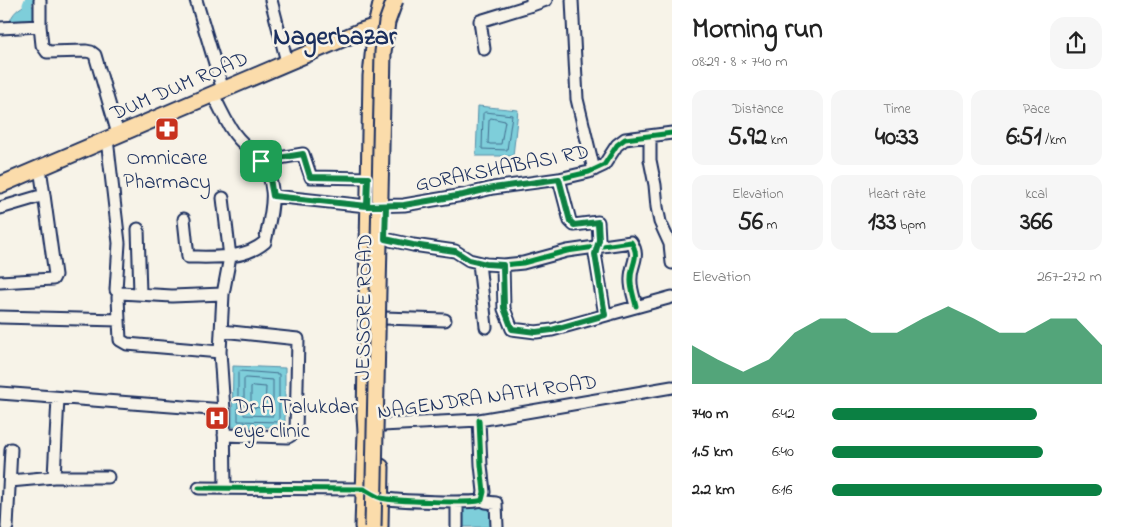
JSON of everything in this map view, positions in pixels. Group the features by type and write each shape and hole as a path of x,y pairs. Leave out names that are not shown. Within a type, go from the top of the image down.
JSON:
{"main road":[{"name":"JESSORE ROAD","path":"363,527 366,432 367,206 371,76 376,26 382,0"},
{"path":"373,527 383,52 387,22 395,0"},
{"name":"JESSORE ROAD","path":"380,527 389,64 393,27 403,0"},
{"name":"DUM DUM ROAD","path":"0,185 287,62 376,26"},
{"path":"376,26 393,27"}],"street":[{"path":"40,0 42,45 48,52 86,51 95,55 113,136 119,243 116,290"},
{"path":"184,220 188,256 230,257 260,247 265,242 273,196 269,173 261,161 238,139 229,126 218,92 196,0"},
{"path":"271,0 287,62"},
{"path":"484,50 480,21 532,2 546,0"},
{"path":"572,0 577,99 594,170"},
{"path":"0,28 40,26"},
{"name":"GORAKSHABASI RD","path":"273,196 367,206 404,205 493,188 559,179 594,170 604,165 611,152 621,141 635,137 672,134"},
{"path":"650,136 650,160 657,207 660,222 670,244 672,263"},
{"path":"261,161 303,154 310,177 368,178"},
{"path":"0,282 52,279 54,277 40,168"},
{"path":"559,179 570,221 574,225 598,222 599,240 595,254 605,315"},
{"path":"0,208 44,195"},
{"path":"223,198 230,257 223,294 220,352 224,410 225,488"},
{"path":"138,229 140,293"},
{"path":"385,239 455,251 469,260 479,263 503,265 523,263 567,251 631,242 636,260 631,279 636,306"},
{"path":"479,263 486,327"},
{"path":"503,265 504,308 512,329 536,332 552,330 672,297"},
{"path":"220,352 127,344 120,340 118,297 120,292 172,296 223,294"},
{"path":"0,317 119,320"},
{"path":"384,318 445,320"},
{"path":"222,331 298,339 296,432 288,437 224,435"},
{"name":"NAGENDRA NATH ROAD","path":"366,432 382,425 479,420 672,387"},
{"path":"0,393 224,410"},
{"path":"54,477 58,398"},
{"path":"479,420 484,492 482,500"},
{"path":"7,527 11,449"},
{"path":"10,481 54,477 108,477"},
{"path":"199,488 364,490 381,498 457,502 478,502 482,500 496,504 497,527"},
{"path":"457,502 457,527"}],"water":[{"path":"27,4 31,4 36,11 36,18 32,22 10,22 16,11"},
{"path":"478,106 518,110 513,156 476,156"},
{"path":"233,366 285,368 285,427 232,427"},
{"path":"495,506 496,527 462,527 461,508"}],"waterway":[{"path":"27,5 29,0"}],"cycle path":[{"path":"273,196 367,206 404,205 493,188 559,179 589,172 604,165 617,145 625,139 672,133"},
{"path":"385,239 455,251 469,260 503,265 523,263 567,251 631,242 635,252 631,281 636,306"},
{"path":"199,488 364,489 381,498 388,499 450,502 482,500 484,492 479,420"}],"place":[{"name":"Omnicare Pharmacy","path":"167,129"},
{"name":"Dr A Talukdar eye clinic","path":"217,418"}],"district":[{"name":"Nagerbazar","path":"335,35"}],"route":[{"path":"261,161 269,173 273,196 367,206 386,206 385,239 455,251 469,260 479,263 503,265 504,308 512,329 536,332 552,330 605,315 595,254 599,244 598,222 574,225 570,221 559,179 493,188 404,205 367,206 368,178 310,177 303,154 261,161"}]}
